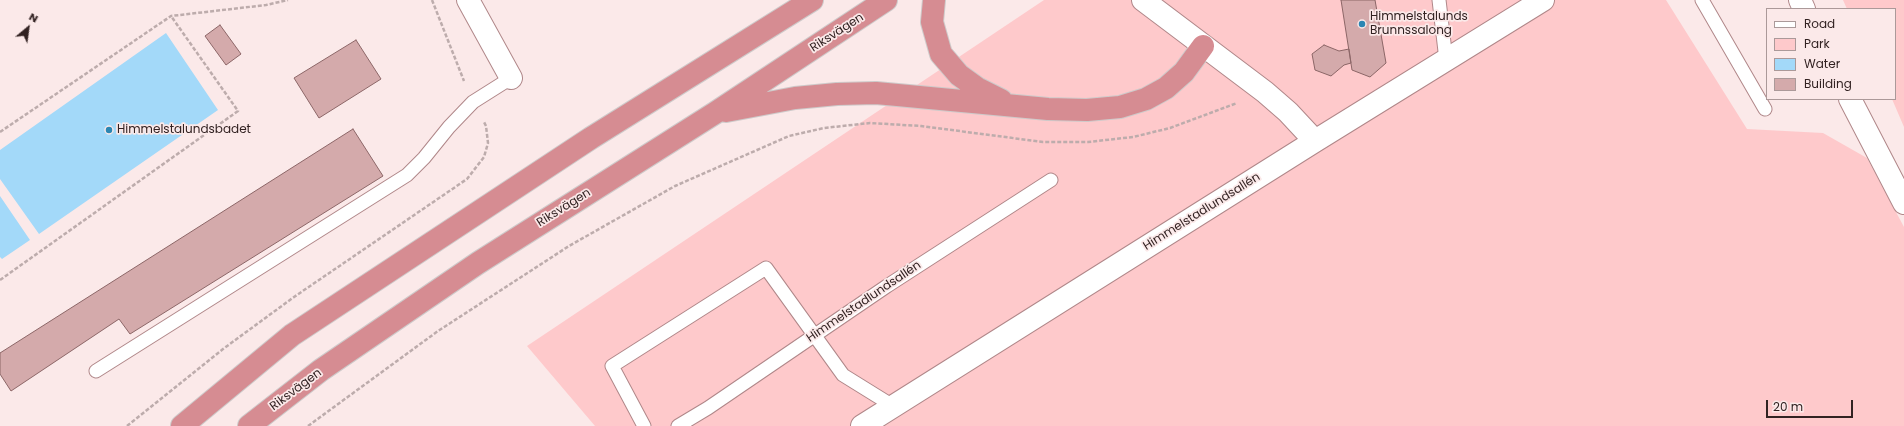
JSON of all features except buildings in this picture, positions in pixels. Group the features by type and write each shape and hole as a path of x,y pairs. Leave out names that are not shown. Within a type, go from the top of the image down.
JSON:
{"highway":[{"path":"182,426 292,335 590,138 812,0"},
{"name":"Riksvägen","path":"249,426 321,370 478,264 714,113 886,0"},
{"path":"934,0 932,22 941,54 959,75 977,88 1009,105"},
{"path":"714,113 795,98 837,94 876,93 1048,109 1087,110 1120,107 1146,99 1166,88 1184,72 1203,46"}],"street":[{"path":"468,0 511,78"},
{"path":"1144,0 1265,92 1288,112 1315,141"},
{"name":"Himmelstadlundsallén","path":"862,426 1315,141 1543,0"},
{"path":"1851,100 1904,203"}],"lane":[{"path":"1439,0 1446,60"},
{"path":"1702,0 1765,110"},
{"path":"96,371 407,175 424,158 449,127 473,102 511,78"},
{"name":"Himmelstadlundsallén","path":"678,426 708,408 887,286 1051,180"},
{"path":"644,426 612,366 766,268 843,375 893,406"}],"path":[{"path":"0,132 171,16 266,6 288,0"},
{"path":"0,280 238,111 171,16"},
{"path":"308,426 438,331 569,246 675,186 789,136 824,128 870,123 921,126 1042,142 1088,142 1133,137 1170,128 1265,92"}],"green space":[{"path":"1044,0 1666,0 1747,129 1823,133 1867,158 1904,227 1904,426 595,426 527,346"},
{"path":"1843,0 1904,0 1904,127 1892,100 1896,100 1896,8 1847,8"}],"water":[{"name":"Himmelstalundsbadet","path":"166,33 218,110 39,234 0,179 0,150"},
{"path":"0,196 30,240 2,259 0,257"}],"place":[{"name":"Himmelstalunds Brunnssalong","path":"1362,24"},
{"name":"Himmelstalundsbadet","path":"109,130"}]}
